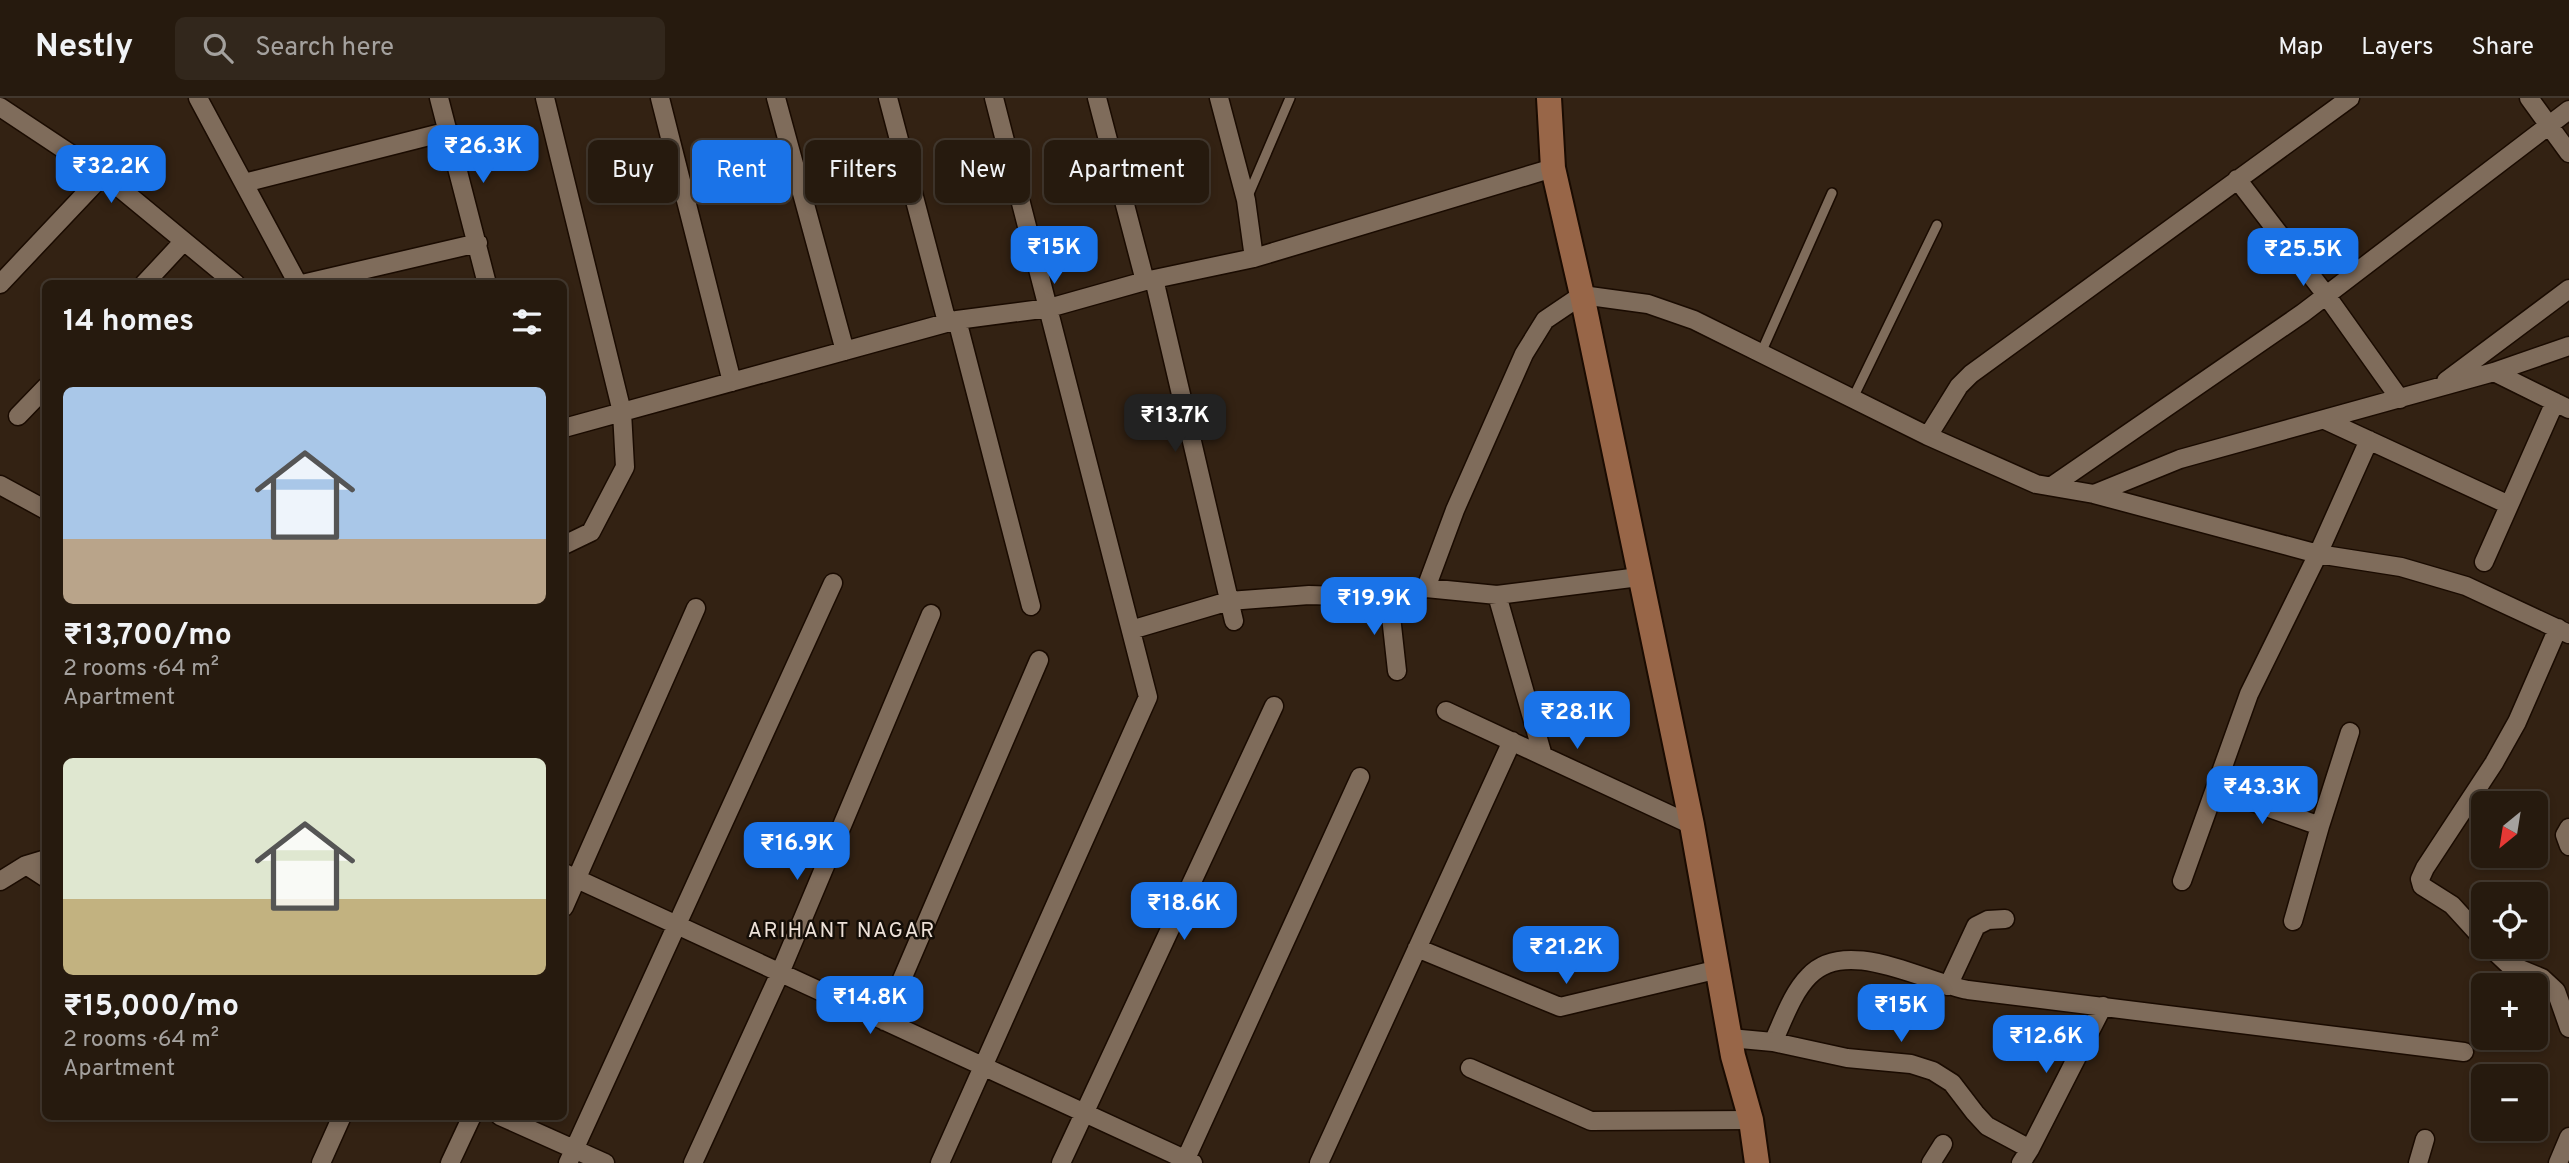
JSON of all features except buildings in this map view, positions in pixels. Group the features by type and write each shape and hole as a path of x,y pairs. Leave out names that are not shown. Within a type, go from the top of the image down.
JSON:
{"street":[{"path":"198,98 298,280"},
{"path":"439,98 486,280"},
{"path":"545,98 622,412 625,467 591,532 567,544"},
{"path":"660,98 732,382"},
{"path":"776,98 845,351"},
{"path":"888,98 1031,607"},
{"path":"940,1163 1148,696 994,98"},
{"path":"1097,98 1150,281 1234,621"},
{"path":"1219,98 1246,200 1254,258"},
{"path":"1549,98 1553,168 1583,295 1692,825 1730,1038 1751,1120 1757,1163"},
{"path":"1928,436 1959,386 1972,374 2350,98"},
{"path":"2529,98 2569,153"},
{"path":"0,107 103,175 231,280"},
{"path":"2052,486 2326,295 2569,110"},
{"path":"244,183 449,131"},
{"path":"567,427 952,321 1049,308 1150,281 1254,258 1553,168"},
{"path":"0,284 103,175"},
{"path":"2237,179 2326,295 2400,399"},
{"path":"148,280 184,241"},
{"path":"317,280 478,243"},
{"path":"2437,388 2569,289"},
{"path":"1426,588 1455,510 1524,354 1545,320 1583,295 1648,304 1694,320 1928,436 2036,484 2094,494 2318,554 2401,568 2466,586 2563,631 2518,722 2420,879 2422,886 2452,905 2471,926"},
{"path":"2094,494 2180,459 2494,372 2569,346"},
{"path":"2484,562 2509,505 2562,406 2494,372"},
{"path":"18,416 42,391"},
{"path":"2325,420 2509,505"},
{"path":"2182,881 2249,694 2318,554 2369,440"},
{"path":"0,485 42,508"},
{"path":"1131,630 1229,601 1309,595 1403,598 1426,588 1497,595 1639,577"},
{"path":"572,1156 833,583"},
{"path":"1497,595 1543,756"},
{"path":"1389,598 1397,671"},
{"path":"696,608 570,876 1188,1162 1360,777"},
{"path":"693,1163 779,973 932,614"},
{"path":"884,1021 1039,660"},
{"path":"1061,1163 1274,706"},
{"path":"1446,711 1692,825"},
{"path":"2293,921 2350,732"},
{"path":"1319,1163 1512,741"},
{"path":"2216,789 2320,826"},
{"path":"2569,828 2565,835 2569,846"},
{"path":"0,881 26,865 42,860"},
{"path":"26,865 42,875"},
{"path":"1948,986 1976,926 1987,920 2005,919"},
{"path":"1417,948 1560,1007 1719,969"},
{"path":"2503,959 2508,964 2542,978 2556,991 2569,1028"},
{"path":"1773,1042 1810,974 1832,961 1855,960 1881,964 1948,986 2463,1052"},
{"path":"2556,991 2569,977"},
{"path":"1730,1038 1773,1042 1847,1058 1910,1064 1933,1071 1952,1083 1987,1126 2026,1156 2103,1006"},
{"path":"1470,1068 1591,1121 1751,1120"},
{"path":"321,1163 340,1120"},
{"path":"450,1163 470,1120"},
{"path":"507,1120 572,1156 604,1163"},
{"path":"2558,1163 2569,1137"},
{"path":"2418,1163 2425,1139"},
{"path":"1931,1163 1943,1144"}],"lane":[{"path":"1246,200 1290,98"},
{"path":"1760,353 1832,193"},
{"path":"1853,398 1937,225"}],"district":[{"name":"ARIHANT NAGAR","path":"842,930"}]}
